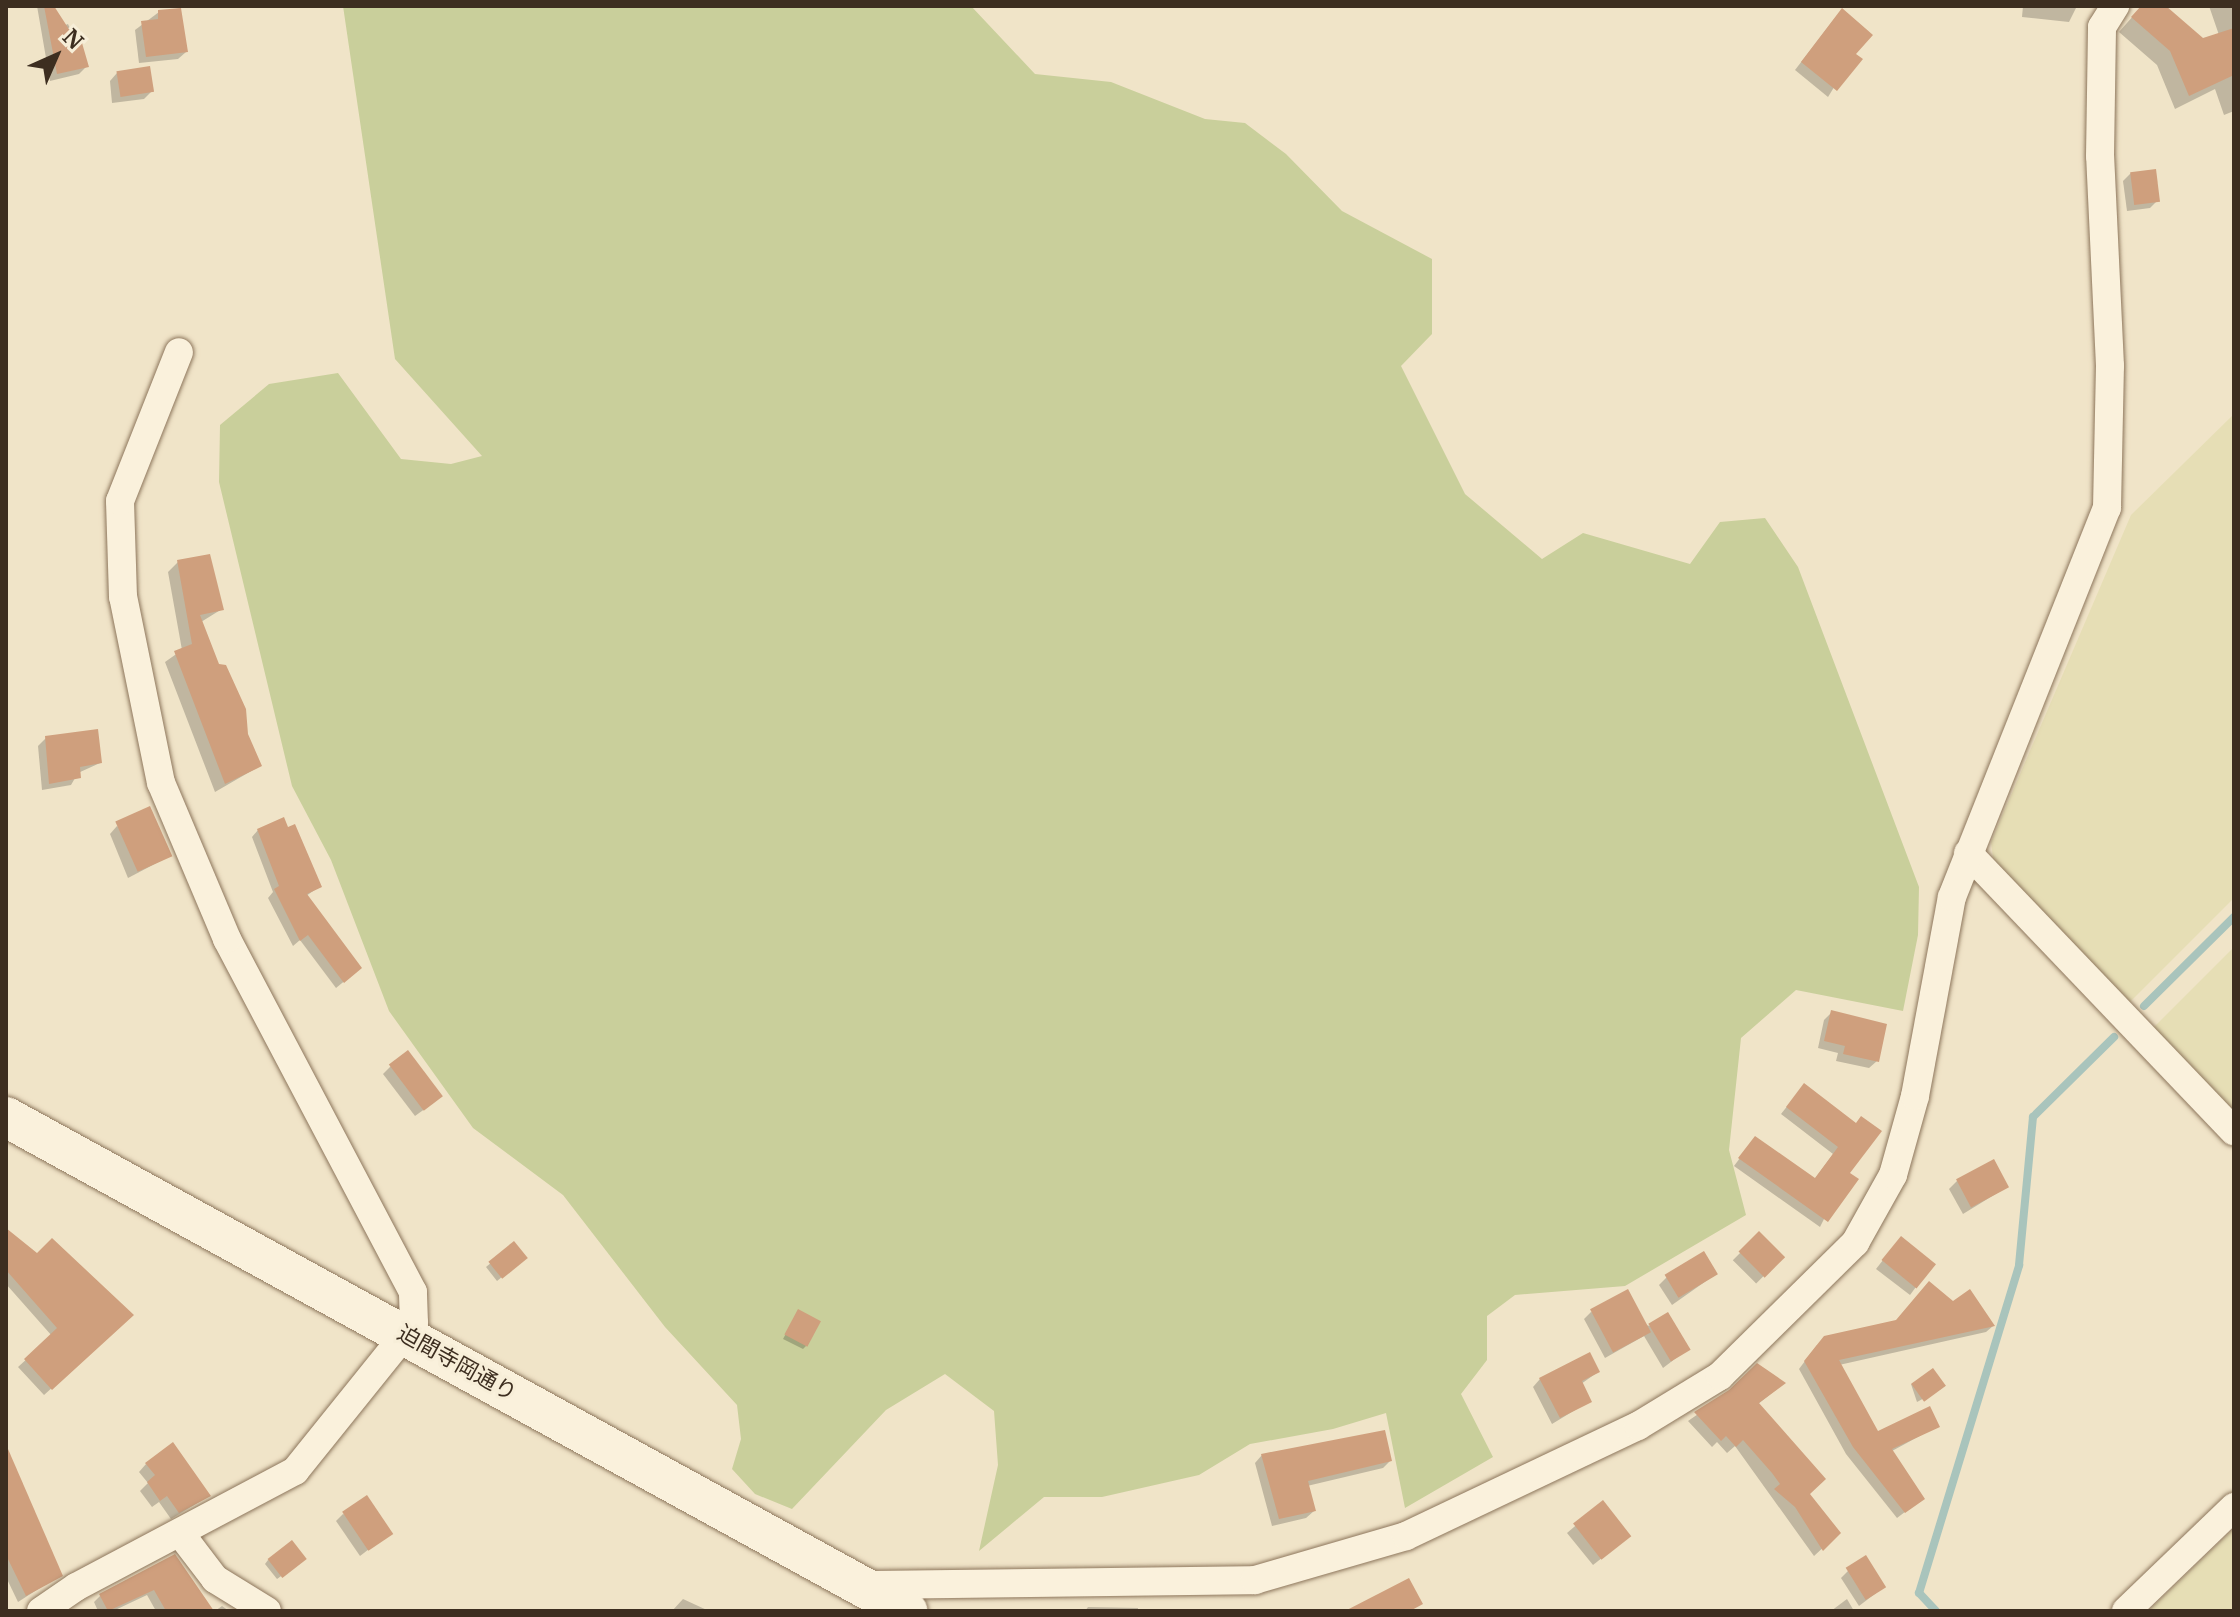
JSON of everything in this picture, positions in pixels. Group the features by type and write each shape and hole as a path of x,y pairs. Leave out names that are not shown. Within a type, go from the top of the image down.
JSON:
{"street":[{"path":"858,1584 912,1587 1031,1579 1187,1584 1288,1572 1406,1536 1638,1426 1720,1376 1855,1243 1893,1175 1915,1096 1952,897 2107,508 2110,366 2100,156 2102,27 2109,10"},
{"path":"41,1611 295,1471 409,1336 414,1323 413,1292 227,939 161,783 136,679 123,597 120,501 179,352"},
{"path":"1968,853 2234,1131"},
{"name":"迫間寺岡通り","path":"6,1117 907,1611"},
{"path":"2126,1611 2234,1507"},
{"path":"180,1533 215,1579 267,1611"}],"shaded area":[{"path":"2234,414 2234,898 2128,1004 1994,865 1991,842 2131,515"},
{"path":"2234,947 2234,1113 2152,1029"},
{"path":"2234,1528 2234,1611 2148,1611"}],"green space":[{"path":"343,6 971,6 1035,74 1111,82 1205,119 1245,123 1286,154 1342,211 1432,259 1432,334 1401,366 1465,494 1542,559 1583,533 1690,564 1720,522 1765,518 1798,567 1919,887 1918,935 1903,1011 1796,990 1741,1038 1729,1150 1746,1215 1625,1286 1515,1295 1487,1316 1487,1360 1461,1394 1493,1457 1405,1508 1386,1413 1333,1429 1250,1444 1199,1475 1102,1497 1044,1497 979,1551 998,1465 994,1411 945,1374 886,1410 792,1509 755,1494 732,1469 741,1439 737,1405 665,1327 563,1195 473,1128 389,1011 331,860 292,786 219,482 220,425 269,384 338,373 401,459 451,464 482,456 395,359"}],"building":[{"path":"44,6 54,6 74,37 80,36 89,67 57,74"},
{"path":"2141,6 2166,6 2203,38 2234,28 2234,75 2189,96 2170,51 2131,17"},
{"path":"181,8 188,52 146,57 141,21 158,19 158,10"},
{"path":"1842,8 1873,35 1856,54 1863,59 1837,91 1801,62"},
{"path":"150,66 154,92 120,97 116,71"},
{"path":"2156,169 2160,202 2134,205 2130,172"},
{"path":"210,554 224,610 200,615 219,664 226,665 246,709 248,734 262,766 225,784 174,651 192,644 177,560"},
{"path":"98,729 102,763 80,767 81,778 49,784 45,736"},
{"path":"150,806 172,856 138,872 115,821"},
{"path":"284,817 288,827 295,824 322,887 307,894 362,968 344,983 308,935 300,941 274,889 279,886 257,829"},
{"path":"1831,1010 1887,1024 1879,1062 1843,1054 1845,1046 1824,1041"},
{"path":"408,1050 443,1096 424,1111 389,1064"},
{"path":"1804,1083 1856,1123 1861,1116 1882,1131 1850,1173 1859,1179 1828,1222 1738,1158 1755,1136 1815,1178 1838,1147 1786,1107"},
{"path":"1994,1159 2009,1187 1971,1207 1956,1179"},
{"path":"6,1228 37,1253 52,1238 134,1315 52,1390 24,1359 57,1328 6,1270"},
{"path":"1759,1231 1785,1257 1765,1278 1738,1252"},
{"path":"1901,1236 1936,1264 1916,1288 1881,1260"},
{"path":"514,1241 528,1258 502,1279 488,1262"},
{"path":"1704,1251 1718,1274 1678,1298 1665,1275"},
{"path":"1929,1281 1953,1301 1970,1289 1995,1326 1839,1360 1878,1431 1930,1406 1940,1427 1892,1449 1925,1499 1905,1513 1853,1447 1804,1361 1824,1336 1896,1320"},
{"path":"1628,1289 1651,1332 1613,1352 1590,1309"},
{"path":"798,1309 821,1321 807,1347 784,1335"},
{"path":"1668,1312 1691,1350 1671,1362 1648,1324"},
{"path":"1590,1352 1600,1372 1582,1381 1592,1402 1560,1418 1539,1378"},
{"path":"1757,1363 1786,1383 1759,1403 1826,1479 1810,1494 1841,1533 1823,1551 1795,1507 1774,1489 1780,1484 1743,1440 1736,1447 1726,1436 1721,1441 1694,1412 1729,1390"},
{"path":"1933,1368 1946,1386 1924,1402 1911,1384"},
{"path":"1385,1430 1392,1461 1308,1481 1316,1511 1279,1519 1261,1454"},
{"path":"173,1442 211,1496 179,1513 167,1496 160,1501 147,1482 155,1475 145,1463"},
{"path":"8,1449 63,1576 26,1596 6,1555"},
{"path":"367,1495 393,1534 368,1551 342,1512"},
{"path":"1603,1500 1631,1536 1601,1560 1573,1523"},
{"path":"292,1540 307,1559 282,1578 268,1559"},
{"path":"175,1554 214,1611 166,1611 154,1590 108,1611 99,1594"},
{"path":"1866,1555 1886,1587 1866,1600 1846,1568"},
{"path":"1409,1578 1423,1604 1410,1611 1345,1611"}],"waterway":[{"path":"2144,1006 2234,917"},
{"path":"1936,1611 1919,1593 2019,1265 2033,1117 2114,1037"}]}
